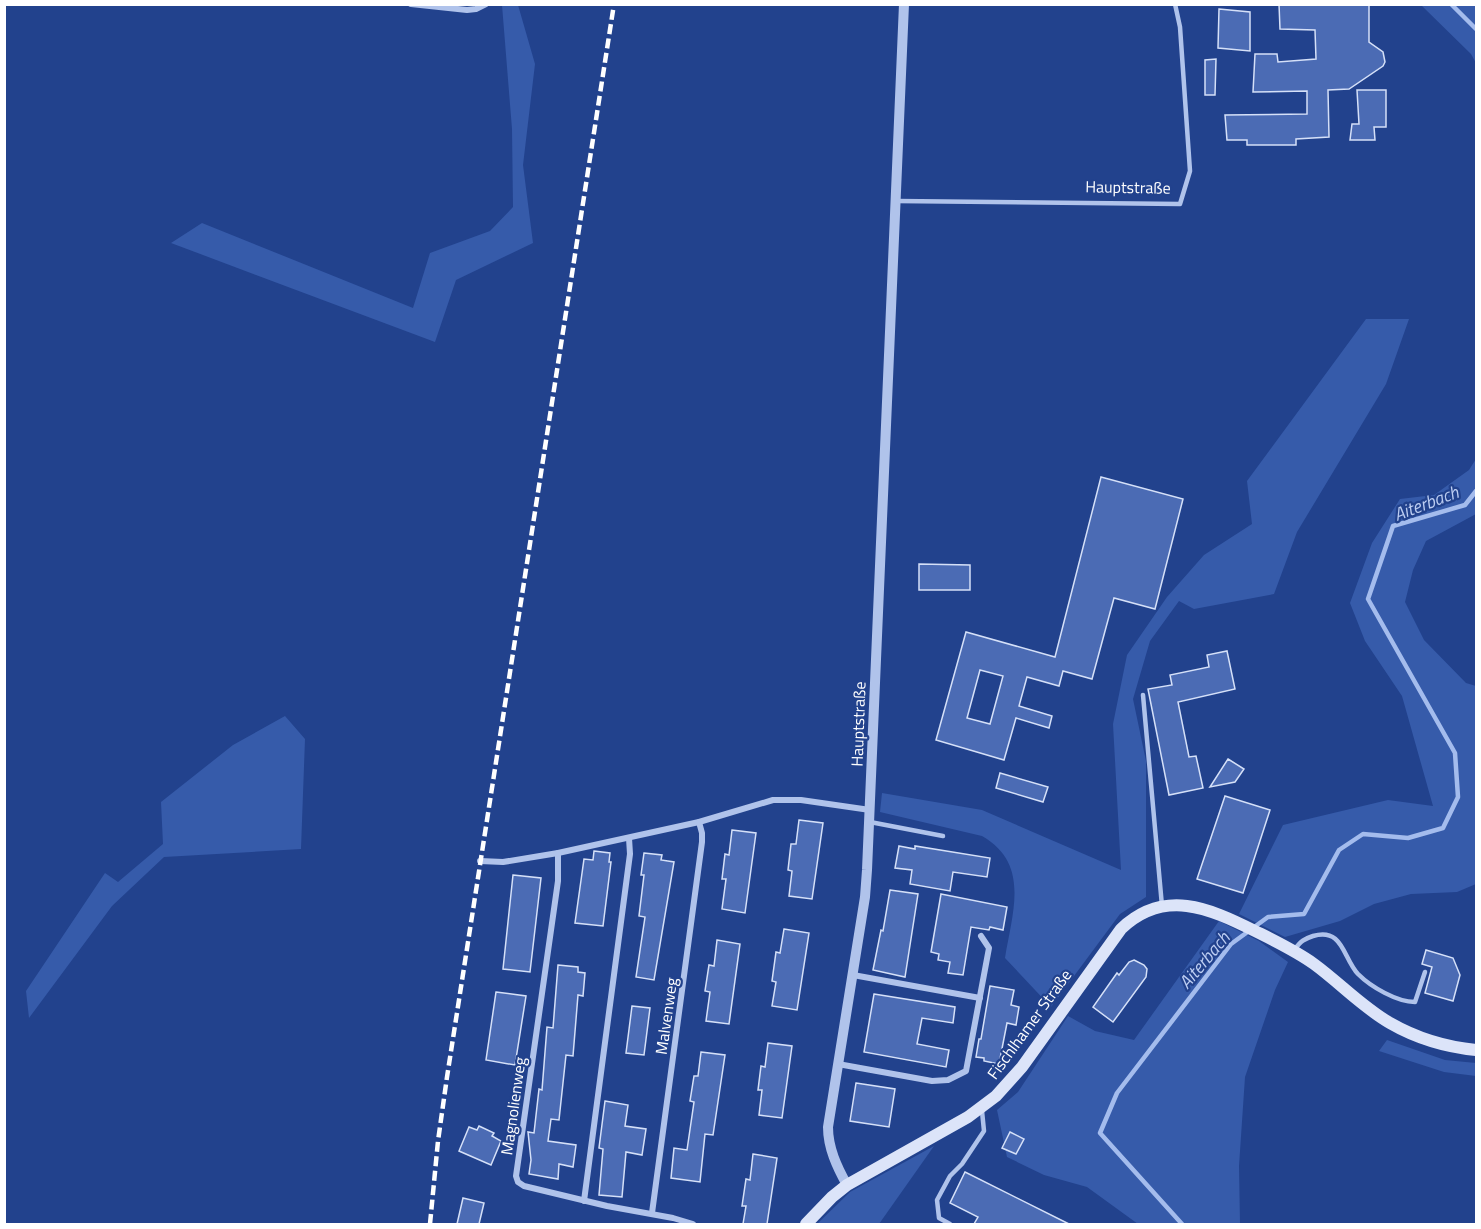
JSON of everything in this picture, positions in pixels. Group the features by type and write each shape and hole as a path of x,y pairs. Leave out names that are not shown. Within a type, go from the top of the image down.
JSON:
{"main road":[{"name":"Fischlhamer Straße","path":"847,1185 981,1108 996,1096 1016,1075 1121,929 1132,918 1162,906 1192,906 1227,917 1293,951 1320,969 1365,1007 1391,1023 1441,1044 1476,1050"},
{"path":"806,1224 847,1185"}],"street":[{"path":"411,4 467,10 486,4"},
{"name":"Hauptstraße","path":"847,1185 834,1158 828,1135 837,1064 865,897 871,810 904,4"},
{"path":"480,861 503,862 558,854 699,822 758,804 788,799 871,810"},
{"name":"Malvenweg","path":"652,1213 695,904 702,842 699,822"},
{"path":"584,1201 630,854 629,838"},
{"name":"Magnolienweg","path":"558,854 556,893 516,1176 518,1182 524,1186 584,1201 652,1213 693,1224"},
{"path":"837,1064 932,1081 948,1080 963,1074 968,1067 989,948 981,936"},
{"path":"853,975 980,998"}],"lane":[{"name":"Hauptstraße","path":"896,201 1180,204 1190,171 1180,27 1175,4"},
{"path":"1143,695 1162,906"},
{"path":"870,822 943,836"},
{"path":"1293,951 1302,940 1319,934 1329,935 1337,940 1359,975 1381,990 1406,1002 1415,1002 1425,972"},
{"path":"951,1224 939,1218 937,1200 950,1176 962,1164 984,1131 981,1108"}],"shaded area":[{"path":"502,5 518,5 535,64 523,165 533,243 456,280 435,342 171,243 202,223 413,308 430,253 490,231 513,207 512,129"},
{"path":"1421,5 1476,5 1476,63 1471,54"},
{"path":"1366,319 1409,319 1386,384 1297,532 1274,594 1194,609 1179,601 1150,641 1133,699 1146,761 1146,897 1120,914 1051,1007 1005,958 1014,907 1013,875 997,847 982,836 880,812 882,793 982,810 1121,870 1113,724 1127,655 1167,597 1204,555 1252,524 1247,481"},
{"path":"1476,459 1476,514 1426,541 1413,570 1405,602 1424,640 1466,683 1476,686 1476,884 1457,892 1411,894 1374,904 1340,921 1285,937 1239,914 1283,825 1388,800 1433,806 1402,696 1365,641 1350,603 1372,543 1400,499 1434,495 1469,470"},
{"path":"285,716 305,739 301,849 164,857 112,906 29,1018 26,991 105,873 118,882 163,844 161,802 233,745"},
{"path":"1219,921 1259,941 1288,962 1275,990 1245,1077 1239,1166 1240,1224 1138,1224 1087,1187 1044,1175 1007,1157 997,1110 1018,1092 1068,1016 1095,1031 1134,1040"},
{"path":"1387,1040 1445,1060 1476,1063 1476,1076 1444,1072 1379,1051"},
{"path":"934,1146 879,1224 817,1224 850,1192"}],"building":[{"path":"1279,4 1369,4 1369,42 1383,52 1385,62 1383,66 1349,89 1328,90 1329,137 1296,139 1296,145 1247,145 1247,140 1227,140 1225,115 1307,114 1307,91 1253,92 1255,54 1277,54 1278,62 1316,59 1315,30 1280,29"},
{"path":"1219,9 1250,12 1250,51 1218,48"},
{"path":"1216,59 1215,95 1205,95 1205,60"},
{"path":"1357,90 1386,90 1386,127 1374,127 1375,140 1350,140 1352,124 1359,124"},
{"path":"1101,477 1183,499 1155,609 1114,598 1092,679 1063,671 1059,686 1027,677 1019,706 1052,716 1049,728 1016,718 1004,760 936,740 966,632 1055,657","holes":["980,670 1003,676 990,724 967,718"]},
{"path":"919,564 970,565 970,590 919,590"},
{"path":"1227,651 1235,689 1178,702 1189,757 1196,756 1203,788 1169,795 1148,689 1172,685 1170,675 1209,667 1207,655"},
{"path":"1228,759 1244,769 1235,782 1210,787"},
{"path":"1000,773 1048,787 1043,802 996,788"},
{"path":"1225,796 1270,810 1243,893 1197,879"},
{"path":"799,820 823,823 812,899 789,896 792,871 788,870 791,844 796,844"},
{"path":"732,830 756,833 745,913 722,909 726,879 722,879 725,854 729,855"},
{"path":"899,846 915,849 915,846 990,858 987,877 953,872 950,891 910,884 912,870 895,868"},
{"path":"594,851 610,853 609,862 611,862 603,926 575,923 584,859 593,860"},
{"path":"644,853 662,855 661,860 674,862 654,980 636,977 645,917 639,916"},
{"path":"513,875 541,878 530,972 503,969"},
{"path":"890,890 918,894 905,977 873,970"},
{"path":"941,894 1007,907 1003,930 971,927 963,975 948,973 950,962 938,960 939,954 931,952"},
{"path":"784,929 809,933 797,1010 772,1006 776,982 772,981 776,952 780,953"},
{"path":"717,940 740,944 729,1024 706,1021 710,992 705,991 709,965 714,966"},
{"path":"1426,950 1453,958 1460,975 1453,1001 1425,993 1432,967 1422,964"},
{"path":"1134,960 1147,969 1146,977 1113,1022 1093,1007 1117,973 1119,975 1129,962"},
{"path":"558,965 578,967 578,972 585,973 583,996 578,995 573,1056 566,1055 559,1120 551,1119 548,1141 576,1145 573,1167 559,1164 558,1179 529,1174 531,1160 528,1132 534,1133 539,1089 542,1090 547,1027 553,1028"},
{"path":"990,986 1014,990 1011,1005 1019,1007 1016,1025 1007,1023 999,1064 976,1057"},
{"path":"496,992 526,996 515,1065 486,1060"},
{"path":"874,994 955,1007 953,1023 922,1018 917,1044 949,1050 946,1067 864,1052"},
{"path":"632,1006 650,1008 644,1055 626,1053"},
{"path":"768,1043 792,1046 782,1118 759,1115 762,1090 758,1090 761,1066 765,1067"},
{"path":"701,1052 725,1055 713,1135 705,1134 700,1182 671,1178 674,1148 687,1150 694,1102 690,1101 694,1076 698,1076"},
{"path":"856,1083 895,1089 889,1127 850,1121"},
{"path":"605,1101 628,1105 625,1126 646,1129 642,1155 626,1152 622,1197 599,1195 603,1149 599,1148"},
{"path":"479,1126 494,1133 492,1136 501,1141 491,1165 459,1151 469,1127 477,1130"},
{"path":"1010,1132 1024,1139 1016,1154 1002,1148"},
{"path":"753,1154 777,1158 767,1224 743,1224 746,1206 742,1206 746,1179 750,1180"},
{"path":"965,1172 1069,1224 974,1224 978,1217 950,1203"},
{"path":"463,1198 484,1203 479,1224 457,1224"}],"waterway":[{"name":"Aiterbach","path":"1451,4 1476,29"},
{"name":"Aiterbach","path":"1182,1224 1100,1133 1117,1093 1231,944 1268,917 1304,914 1339,850 1363,834 1408,838 1443,828 1458,797 1455,753 1368,599 1393,526 1465,505 1476,491"}],"railway":[{"path":"430,1224 447,1077 614,4"}]}
